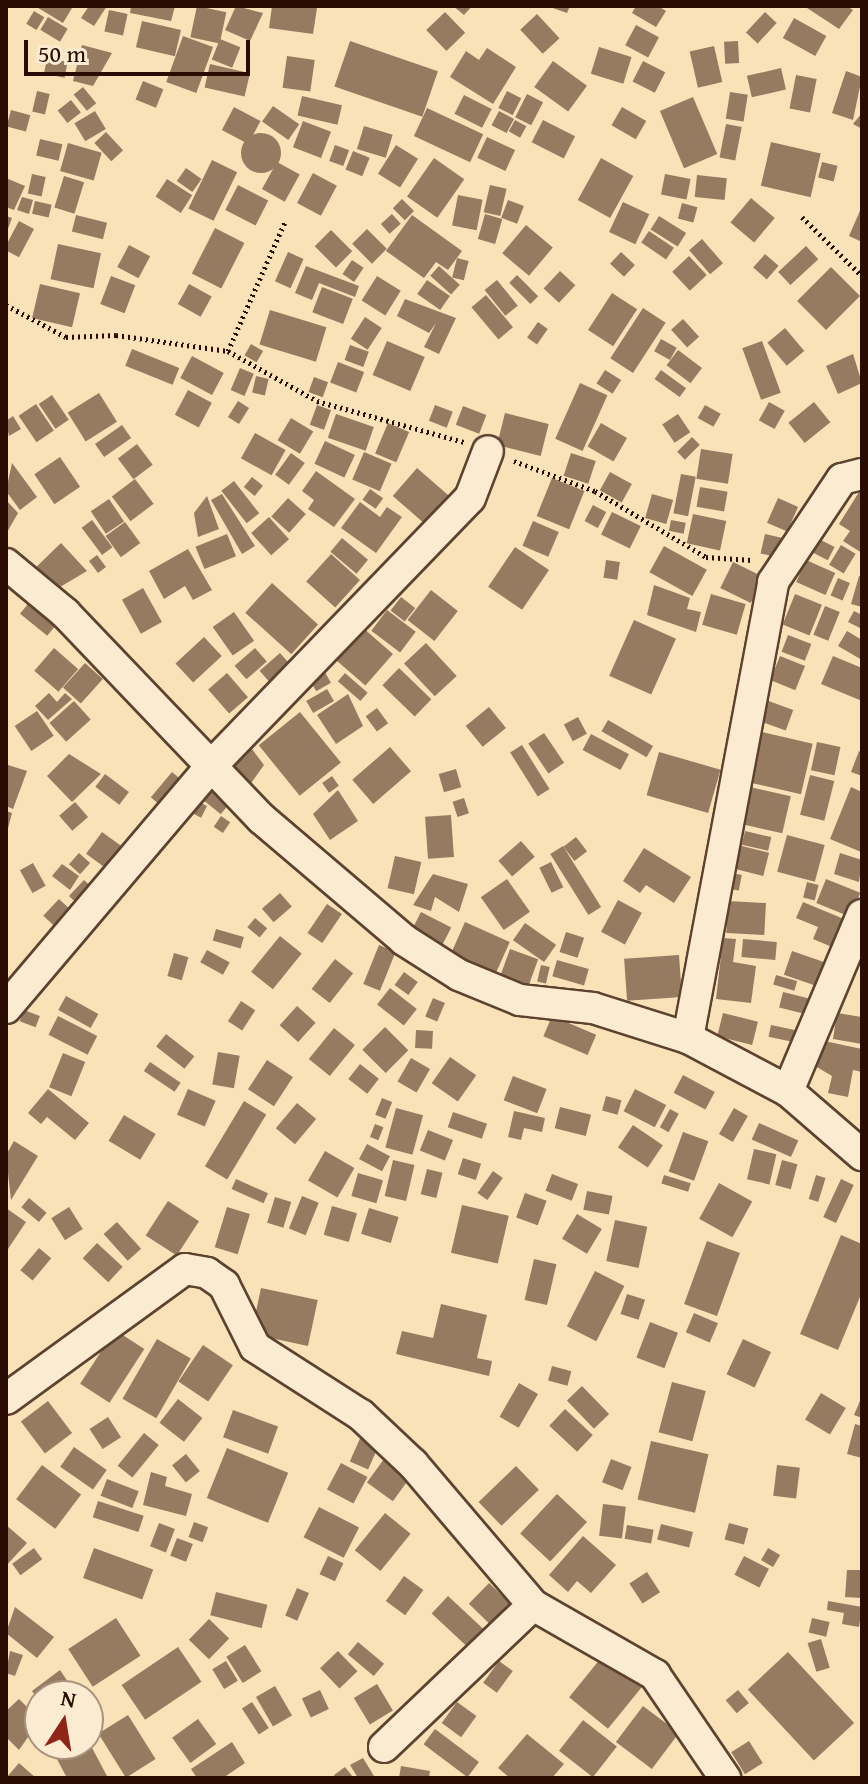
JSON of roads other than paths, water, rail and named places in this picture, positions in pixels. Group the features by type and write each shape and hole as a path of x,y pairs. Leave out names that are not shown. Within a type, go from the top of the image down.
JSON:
{"street":[{"path":"6,1008 214,763 470,498 488,451"},
{"path":"688,1038 778,575 842,479 862,474"},
{"path":"6,564 214,763 326,880 459,975 520,1000 593,1008 688,1038 788,1091 862,1155"},
{"path":"788,1091 862,915"},
{"path":"6,1399 185,1269 207,1273 224,1285 255,1347 361,1415 413,1464 533,1605 655,1675 725,1778"},
{"path":"384,1747 533,1605"}]}
